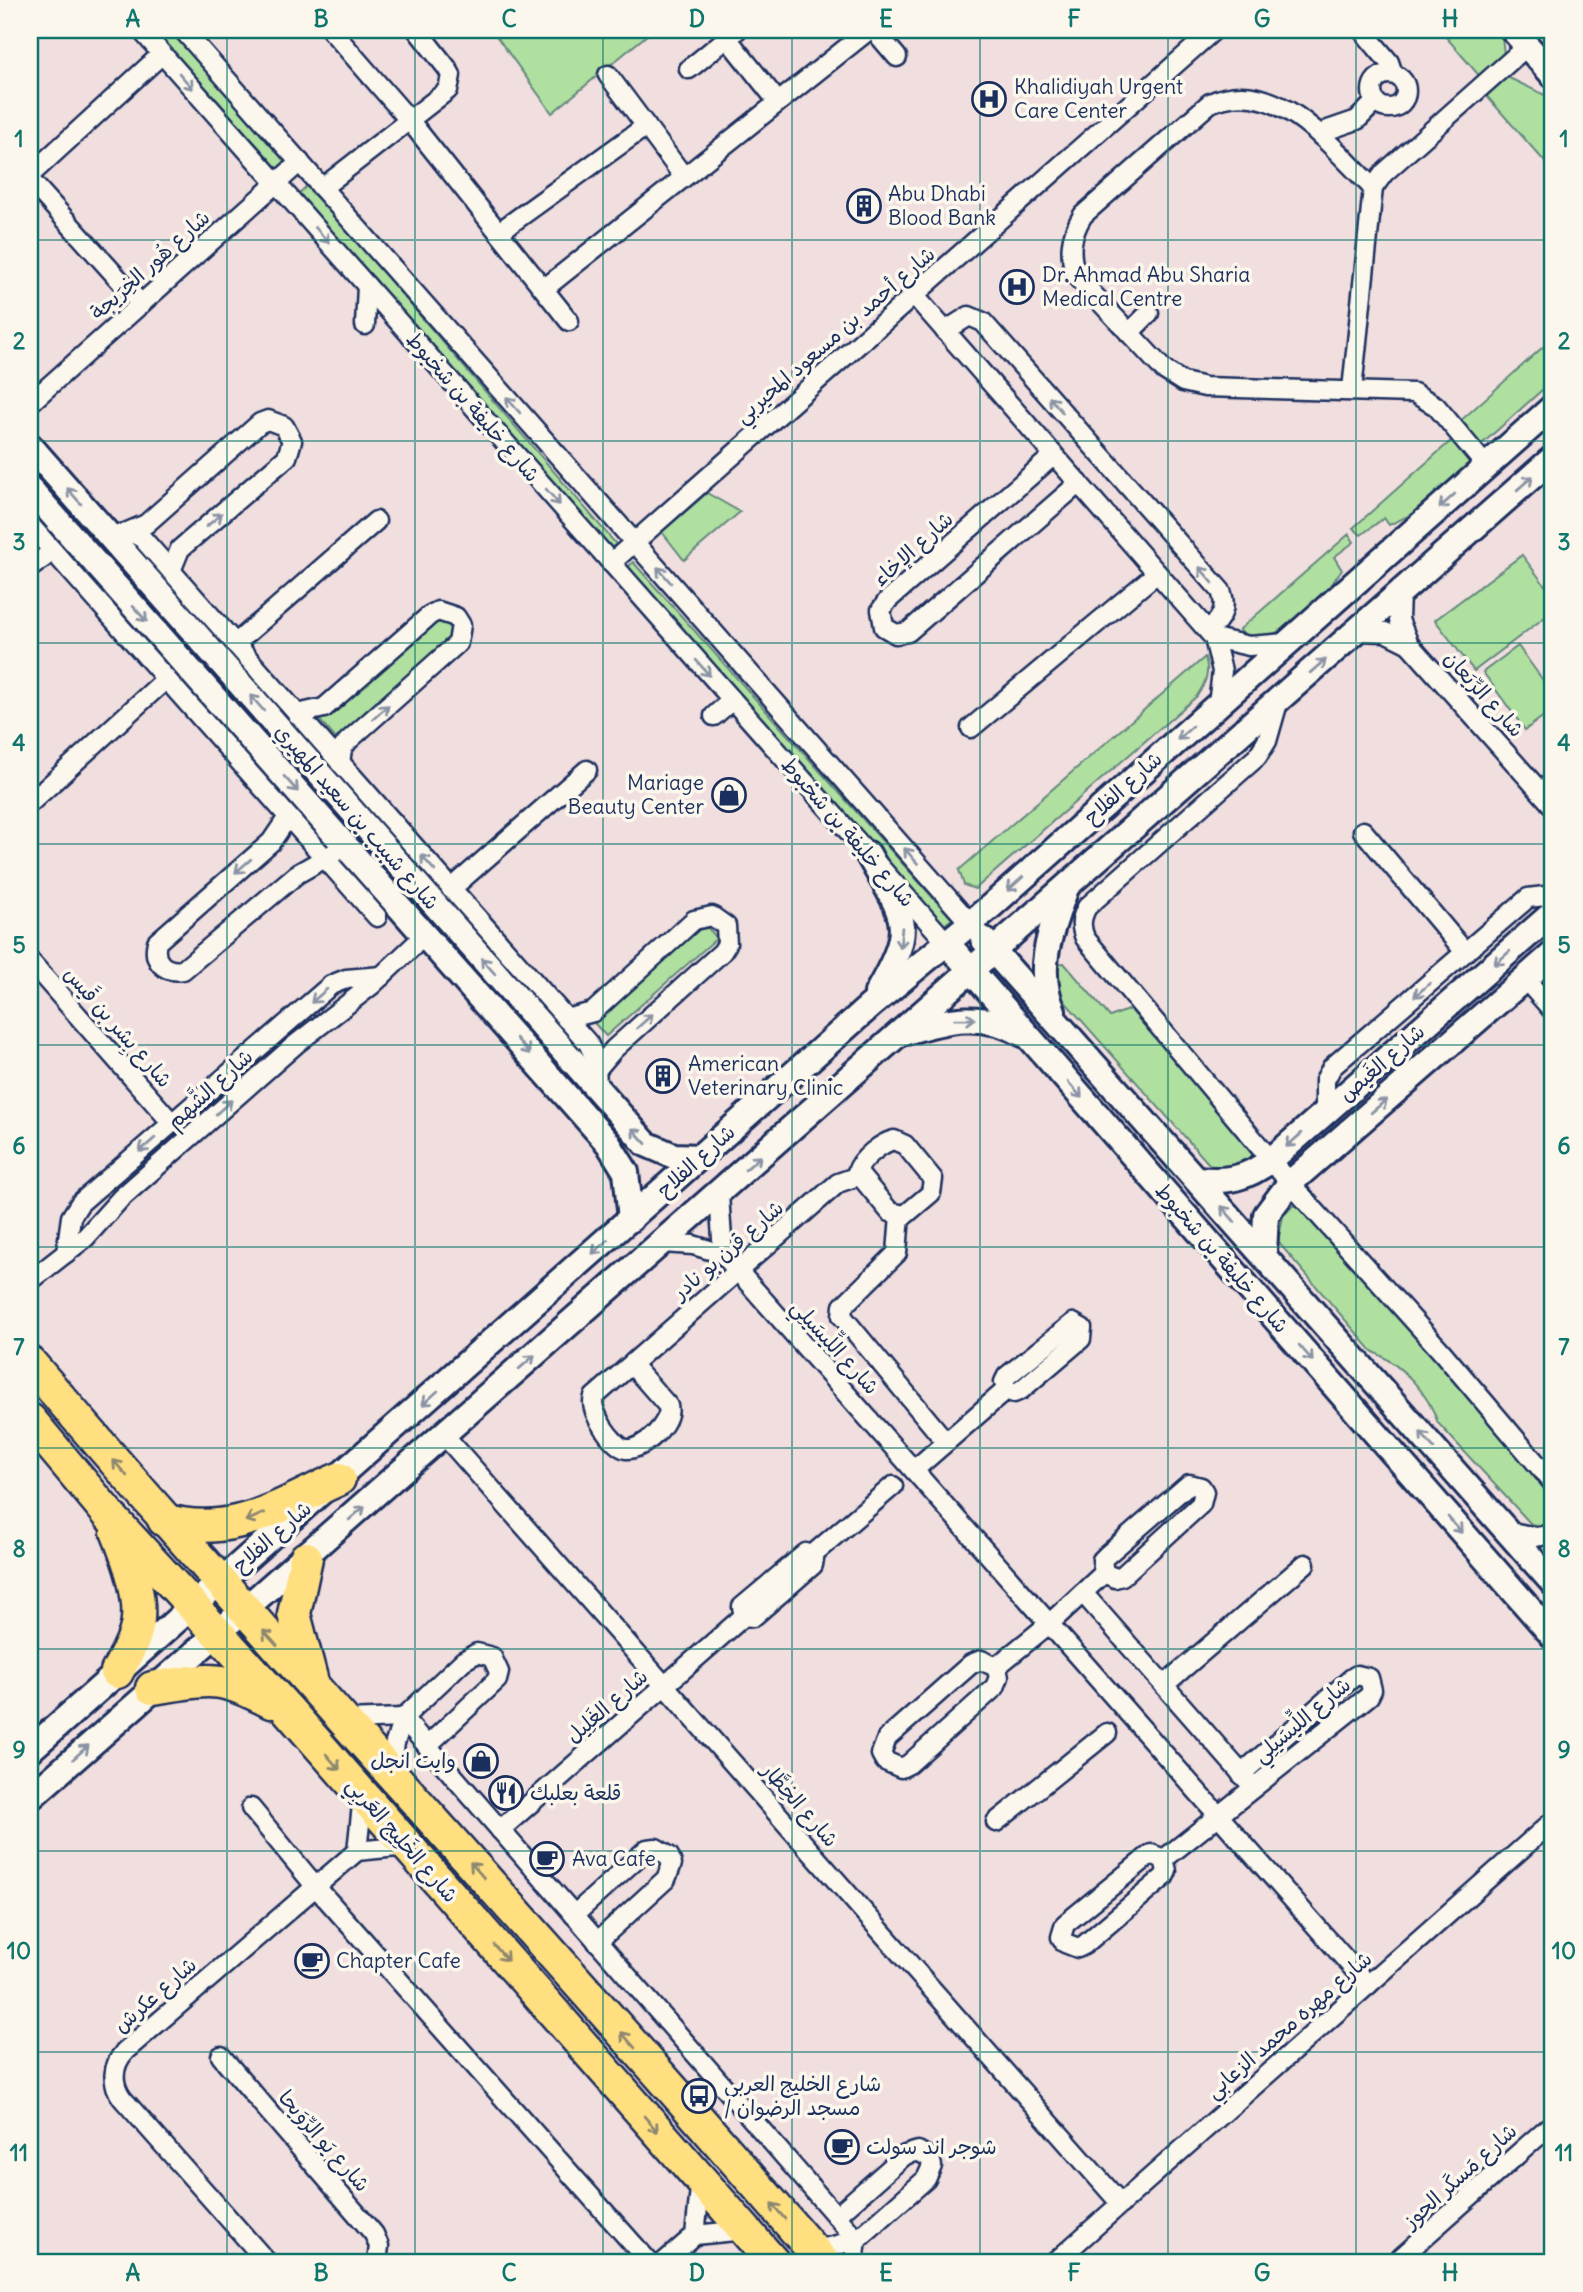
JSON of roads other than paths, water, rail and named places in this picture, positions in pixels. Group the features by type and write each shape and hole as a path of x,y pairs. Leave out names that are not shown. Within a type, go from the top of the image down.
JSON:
{"highway":[{"name":"شارع الخَلِيج العَربِي","path":"30,1363 164,1520 345,1720 818,2257"},
{"name":"شارع الخَلِيج العَربِي","path":"30,1420 110,1516 288,1710 773,2262"},
{"path":"164,1520 197,1527 225,1526 244,1521 339,1479"},
{"path":"110,1516 129,1562 138,1616 135,1633 117,1672"},
{"path":"306,1558 296,1598 295,1623 315,1689"},
{"path":"152,1688 209,1679 225,1681 288,1710"}],"main road":[{"path":"1520,38 1553,75"},
{"name":"شارع الفلاح","path":"30,1750 870,1006 970,923 1553,407"},
{"name":"شارع شبيب بن سعيد المهيري","path":"30,446 116,534 338,796 388,834 597,1079 654,1150 674,1156 701,1157"},
{"name":"شارع الفلاح","path":"30,1798 152,1688 306,1558 1553,458"},
{"name":"شارع شبيب بن سعيد المهيري","path":"30,489 108,596 319,815 335,852 425,935 616,1154 629,1181 631,1219"},
{"path":"319,815 338,796"},
{"path":"868,854 897,907 903,939 896,960 870,1006"},
{"path":"1056,1018 1047,998 1043,963 1065,890"},
{"name":"شارع الغَيص","path":"1197,1179 1237,1180 1254,1174 1553,913"},
{"name":"شارع خليفة بن شخبوط","path":"970,923 1553,1583"},
{"name":"شارع خليفة بن شخبوط","path":"947,943 1553,1636"},
{"name":"شارع الغَيص","path":"1264,1254 1266,1215 1290,1183 1553,954"},
{"path":"899,1034 945,1021 978,1019 997,1022 1030,1039"}],"street":[{"name":"شارع خليفة بن شخبوط","path":"141,30 947,943"},
{"name":"شارع خليفة بن شخبوط","path":"183,30 970,923"},
{"path":"331,30 410,121 569,321"},
{"path":"323,188 443,95 451,83 447,68 417,30"},
{"path":"545,288 871,30 897,57"},
{"name":"شارع أحمد بن مسعود المحيربي","path":"611,563 1214,30"},
{"path":"1362,30 1389,62 1392,74 1406,86 1402,103 1385,109 1375,102 1372,85 1381,76 1392,74"},
{"path":"689,69 732,34 778,102"},
{"path":"1352,390 1373,188 1384,173 1520,38"},
{"path":"141,304 30,178 162,54"},
{"path":"608,75 684,177"},
{"path":"1373,188 1321,136 1269,100 1241,94 1220,99 1210,103 1083,215 1071,246 1077,276 1164,370 1193,385 1406,392 1421,396 1436,406 1486,466"},
{"path":"1321,136 1328,130 1357,120 1375,102"},
{"path":"499,232 646,126"},
{"name":"شارع هُور الخِرَيجة","path":"30,402 300,162"},
{"path":"365,325 367,286"},
{"path":"914,295 1211,635 1223,671 1217,705"},
{"path":"1129,333 1149,313"},
{"path":"945,331 969,316 983,322 1221,591 1223,614 1211,635"},
{"path":"116,534 146,524 260,423 268,420 284,426 292,441 287,457 180,549 171,571"},
{"name":"شارع الإخاء","path":"1054,455 888,600 881,610 884,627 896,634 908,632 1079,484"},
{"path":"235,644 376,521"},
{"path":"30,525 53,551 108,596 166,679 288,817 335,852 377,917"},
{"path":"116,534 142,538 340,763 388,834 451,889 593,1051 597,1079"},
{"path":"30,568 53,551"},
{"path":"971,728 1157,573"},
{"name":"شارع الرِّيَعان","path":"1401,593 1399,620 1409,644 1553,806"},
{"name":"شارع شبيب بن سعيد المهيري","path":"297,714 324,708 430,615 438,611 456,617 461,625 458,643 348,741 342,749 340,763"},
{"name":"شارع الرِّيَعان","path":"1357,631 1385,632 1409,644"},
{"path":"1211,635 1249,646 1285,643"},
{"path":"30,803 166,679"},
{"path":"1279,699 1268,741 1257,757 1087,907 1081,922 1082,930 1085,938 1290,1183 1442,1352 1553,1483"},
{"path":"714,716 732,700"},
{"name":"شارع شبيب بن سعيد المهيري","path":"451,889 587,770"},
{"path":"288,817 271,842 163,935 155,950 160,965 175,971 184,970 297,874 335,852"},
{"path":"1363,831 1465,952"},
{"path":"1126,836 1171,833"},
{"path":"1325,1113 1325,1080 1332,1067 1528,898 1553,895"},
{"path":"566,1019 593,1012 694,920 712,916 726,926 727,944 722,952 614,1049 597,1079"},
{"path":"66,1253 73,1212 172,1123 331,985 355,987 382,976 425,935"},
{"name":"شارع بِشر بن قَيس","path":"30,961 172,1123"},
{"path":"1525,979 1553,1011"},
{"name":"شارع الشَّهم","path":"30,1281 91,1232 121,1198 296,1044 355,987"},
{"name":"شارع قرن بو نادر","path":"632,1365 668,1406 670,1414 667,1422 639,1446 629,1449 621,1447 594,1415 591,1406 594,1397 838,1183 858,1176 859,1165 886,1143 894,1140 905,1145 932,1175 933,1183 931,1193 910,1213 900,1215"},
{"path":"858,1176 890,1212 900,1215 897,1253 844,1306 842,1316 946,1442"},
{"path":"662,1243 693,1245 723,1254 719,1194"},
{"path":"73,1212 79,1228 91,1232"},
{"name":"شارع اللِّيسَيلِي","path":"723,1254 1368,1985"},
{"path":"914,1470 1006,1390"},
{"name":"شارع الخِطَّار","path":"444,1435 1121,2204"},
{"path":"1189,1484 1201,1487 1204,1492 1201,1504 1122,1576 1109,1577 1104,1573 1102,1560 1183,1487 1189,1484"},
{"name":"شارع الغَلِيل","path":"500,1830 744,1616 742,1607 772,1580 802,1554 812,1555 893,1486"},
{"path":"1507,1531 1536,1537 1553,1534"},
{"path":"1164,1685 1305,1564"},
{"path":"996,1667 1049,1624 1104,1573"},
{"path":"1083,1593 1255,1789"},
{"path":"345,1720 403,1718 469,1656 485,1653 492,1657 499,1672 497,1680 427,1746"},
{"path":"987,1660 996,1667 999,1677 995,1687 909,1764 901,1768 885,1761 881,1754 887,1738 971,1664 987,1660"},
{"name":"شارع اللِّيسَيلِي","path":"1164,1859 1369,1696 1372,1690 1369,1678 1357,1675 1352,1678 1241,1774"},
{"path":"403,1718 857,2240 854,2262"},
{"name":"شارع الخَلِيج العَربِي","path":"391,1772 395,1743 403,1718"},
{"path":"996,1822 1107,1733"},
{"path":"363,1796 357,1851 407,1846"},
{"path":"251,1808 316,1887 649,2262"},
{"name":"شارع مهره محمد الزعابي","path":"1055,2262 1553,1821"},
{"path":"574,1915 647,1849 656,1848 669,1856 672,1864 666,1879 597,1942"},
{"name":"شارع عكرش","path":"267,2262 122,2098 115,2085 114,2070 125,2051 357,1851"},
{"name":"شارع اللِّيسَيلِي","path":"1158,1855 1164,1859 1167,1871 1164,1877 1084,1945 1078,1948 1065,1943 1062,1930 1075,1915 1144,1857 1158,1855"},
{"name":"شارع يَو الرِّوَيحا","path":"220,2056 374,2234 379,2246 377,2262"},
{"name":"شارع مَسكَر الحوز","path":"1396,2262 1553,2123"},
{"name":"شارع الخَلِيج العَربِي","path":"818,2257 857,2240 926,2179 932,2166 930,2158 918,2151 905,2155 836,2216"},
{"path":"695,2235 701,2180"},
{"path":"664,2262 695,2235 745,2230"}],"place":[{"name":"Khalidiyah Urgent Care Center","path":"989,99"},
{"name":"Abu Dhabi Blood Bank","path":"864,206"},
{"name":"Dr. Ahmad Abu Sharia Medical Centre","path":"1017,287"},
{"name":"Mariage Beauty Center","path":"729,795"},
{"name":"American Veterinary Clinic","path":"663,1076"},
{"name":"وايت انجل","path":"481,1761"},
{"name":"قلعة بعلبك","path":"506,1793"},
{"name":"Ava Cafe","path":"547,1859"},
{"name":"Chapter Cafe","path":"312,1961"},
{"name":"شارع الخليج العربي / مسجد الرضوان","path":"699,2096"},
{"name":"شوجر اند سولت","path":"842,2147"}]}
